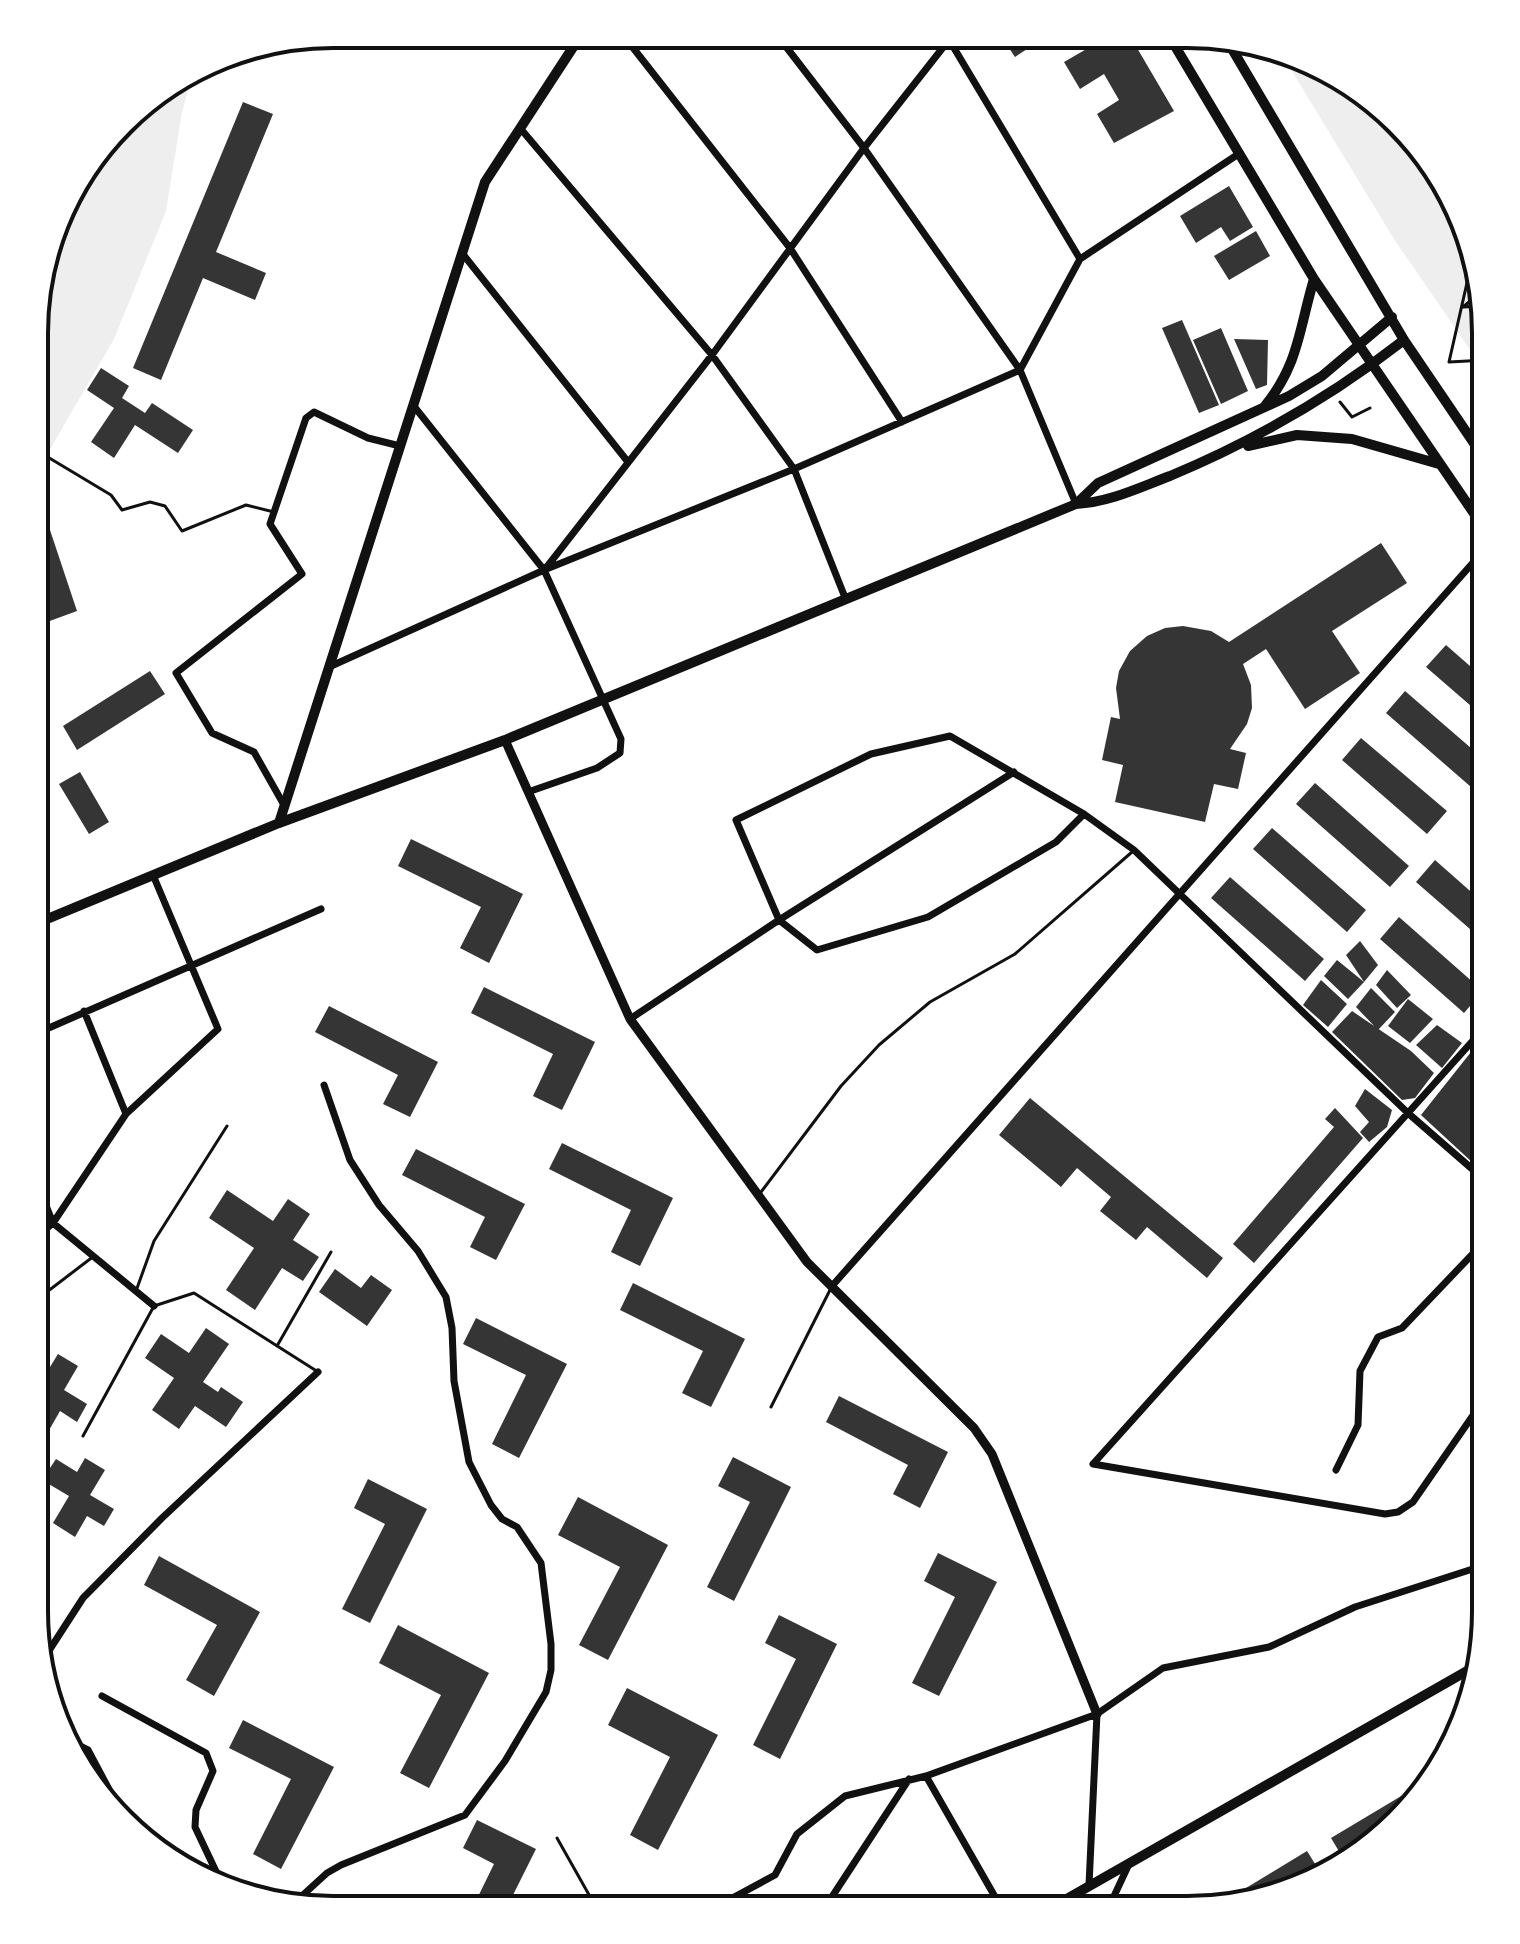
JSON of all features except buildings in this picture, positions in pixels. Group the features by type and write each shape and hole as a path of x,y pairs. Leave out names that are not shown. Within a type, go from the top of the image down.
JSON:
{"main road":[{"path":"1176,48 1314,279 1472,511"},
{"path":"279,823 485,182 572,49"},
{"path":"1234,52 1404,340 1472,440"},
{"path":"1263,408 1285,381 1296,355 1314,279"},
{"path":"1076,504 1098,483 1263,408 1322,376 1392,317"},
{"path":"1238,448 1371,365 1404,340"},
{"path":"48,919 279,823 505,740 1076,504 1103,503 1238,448 1297,435 1338,438 1400,450 1440,464"},
{"path":"1072,1895 1466,1672"}],"street":[{"path":"787,48 864,148 1020,370 1076,504"},
{"path":"544,570 712,355 940,48"},
{"path":"956,48 1080,259"},
{"path":"634,49 790,248 902,422"},
{"path":"520,128 712,355 794,469 846,600"},
{"path":"329,668 544,570 794,469 1020,370 1080,259 1240,153"},
{"path":"462,253 628,462"},
{"path":"413,405 544,570 621,739 620,753 597,768 528,792"},
{"path":"284,805 254,752 212,733 176,673 302,574 270,524 306,418 314,412 368,438 400,446"},
{"path":"832,1286 1472,564"},
{"path":"1084,814 1056,842 928,917 817,950 779,920 736,820 871,754 950,736 1084,814 1134,850 1409,1114 1472,1169"},
{"path":"505,740 630,1019 807,1262 974,1428 992,1454 1097,1714 1089,1885"},
{"path":"630,1019 779,920 1014,772"},
{"path":"48,1227 126,1114 218,1029 153,875"},
{"path":"48,1028 321,909"},
{"path":"84,1011 126,1114"},
{"path":"1472,1042 1093,1464 1385,1514 1398,1512 1413,1502 1472,1417"},
{"path":"304,1894 341,1865 465,1815 528,1724 546,1692 551,1670 541,1563 517,1527 502,1519 491,1505 469,1462 454,1381 452,1328 446,1297 418,1251 379,1205 350,1160 324,1085"},
{"path":"48,1210 53,1223 154,1306"},
{"path":"1336,1470 1361,1417 1360,1371 1378,1337 1402,1328 1472,1255"},
{"path":"50,1648 83,1598 162,1518 318,1372"},
{"path":"737,1896 775,1875 797,1834 845,1796 926,1776 1097,1714 1163,1668 1269,1647 1355,1607 1472,1569"},
{"path":"102,1696 206,1753 213,1771 196,1810 195,1827 214,1870"},
{"path":"82,1747 88,1750 106,1783"},
{"path":"926,1776 994,1895"},
{"path":"833,1895 909,1779"},
{"path":"1115,1895 1130,1862"}],"lane":[{"path":"48,457 111,495 122,510 150,502 165,506 182,531 246,505 274,512"},
{"path":"758,1195 841,1086 879,1045 930,1002 1015,954 1134,850"},
{"path":"136,1291 154,1241 227,1126"},
{"path":"277,1346 331,1252"},
{"path":"48,1291 94,1256"},
{"path":"771,1407 832,1286"},
{"path":"83,1436 154,1306 194,1293 318,1372"},
{"path":"557,1838 590,1896"}],"path":[{"path":"1468,283 1449,362 1472,361"},
{"path":"1463,307 1470,301"},
{"path":"1463,307 1471,307"},
{"path":"1340,402 1352,417 1370,408"}],"shaded area":[{"path":"1290,67 1330,86 1361,107 1389,131 1434,190 1457,241 1467,277 1472,353 1394,239"},
{"path":"189,87 166,211 114,339 48,453 50,296 63,241 86,190 107,159 131,131"}]}
